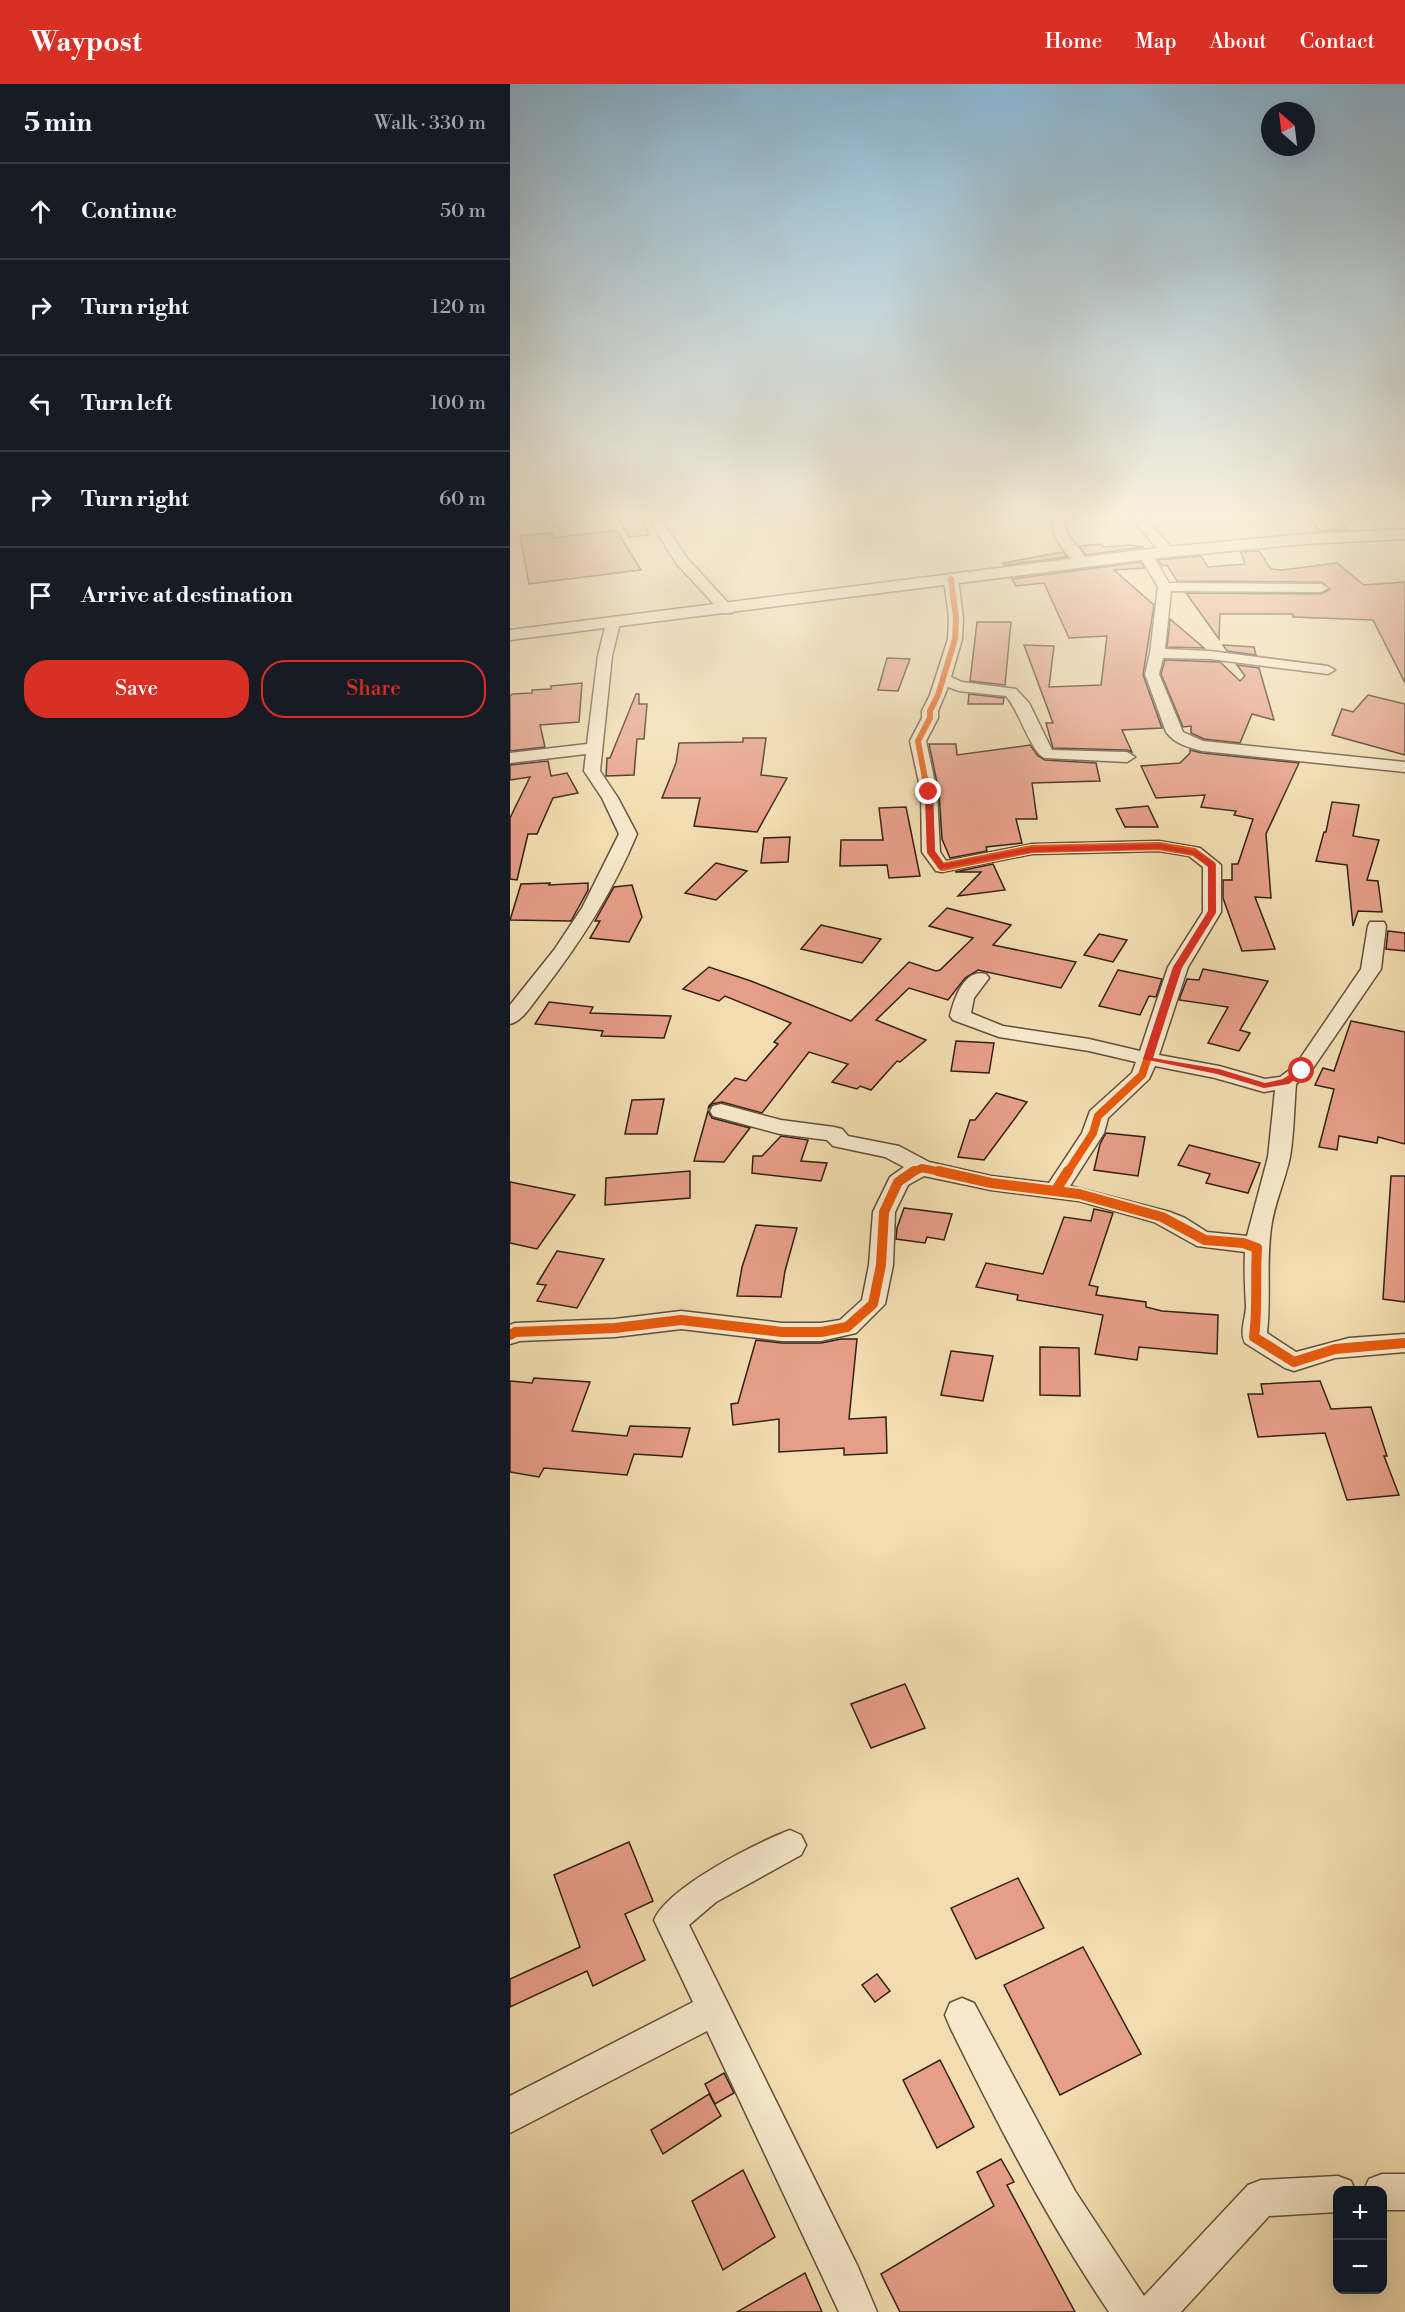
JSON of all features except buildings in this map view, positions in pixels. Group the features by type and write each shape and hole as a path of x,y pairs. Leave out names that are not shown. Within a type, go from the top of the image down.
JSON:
{"street":[{"path":"510,635 640,620"},
{"path":"956,620 955,639 943,679 930,711 930,718 918,741 929,792 931,852 942,867 1032,849 1160,846 1194,852 1212,865 1212,912 1178,967 1142,1075 1098,1116 1093,1133 1056,1190"},
{"path":"1161,620 1152,674 1174,732 1186,742 1202,746 1405,767"},
{"path":"510,1018 550,972 614,870 628,834 610,798 592,771 605,656 613,623"},
{"path":"1157,653 1210,655 1328,670"},
{"path":"943,679 959,686 1011,692 1021,703 1046,753 1127,757"},
{"path":"510,758 595,748"},
{"path":"979,978 964,997 960,1016 999,1031 1089,1045 1148,1059 1219,1071 1264,1086 1286,1082 1302,1071 1371,969 1377,926"},
{"path":"1286,1082 1279,1157 1260,1224 1255,1278 1258,1308 1254,1337 1294,1362 1322,1351 1364,1345 1405,1343"},
{"path":"721,1111 780,1127 834,1134 841,1141 891,1151 922,1168 991,1183 1079,1194 1162,1217 1205,1240 1243,1243 1257,1248"},
{"path":"510,1335 514,1332 615,1328 681,1320 782,1332 821,1332 846,1327 873,1304 881,1265 884,1212 893,1191 904,1176 922,1168"},
{"path":"790,1845 705,1891 670,1920 845,2280 858,2312"},
{"path":"510,2115 714,2009"},
{"path":"962,2014 1020,2129 1099,2267 1132,2312"},
{"path":"1387,2192 1405,2192"},
{"path":"1155,2312 1261,2198 1333,2194"}],"cycle path":[{"path":"956,620 955,639 938,695 930,711 930,718 918,741 929,792 931,852 942,867 1032,849 1159,846 1194,852 1212,865 1212,912 1178,967 1142,1075 1098,1116 1093,1133 1056,1190"},
{"path":"510,1335 515,1332 615,1328 681,1320 782,1332 821,1332 847,1327 873,1304 881,1265 884,1212 898,1182 904,1176 922,1168 991,1183 1079,1194 1162,1217 1205,1240 1243,1243 1257,1248 1255,1278 1258,1308 1254,1337 1294,1362 1335,1349 1405,1343"}],"route":[{"path":"929,792 931,852 942,867 1032,849 1160,846 1194,852 1212,865 1212,912 1178,967 1148,1059 1219,1071 1264,1086 1286,1082 1302,1071"}]}
